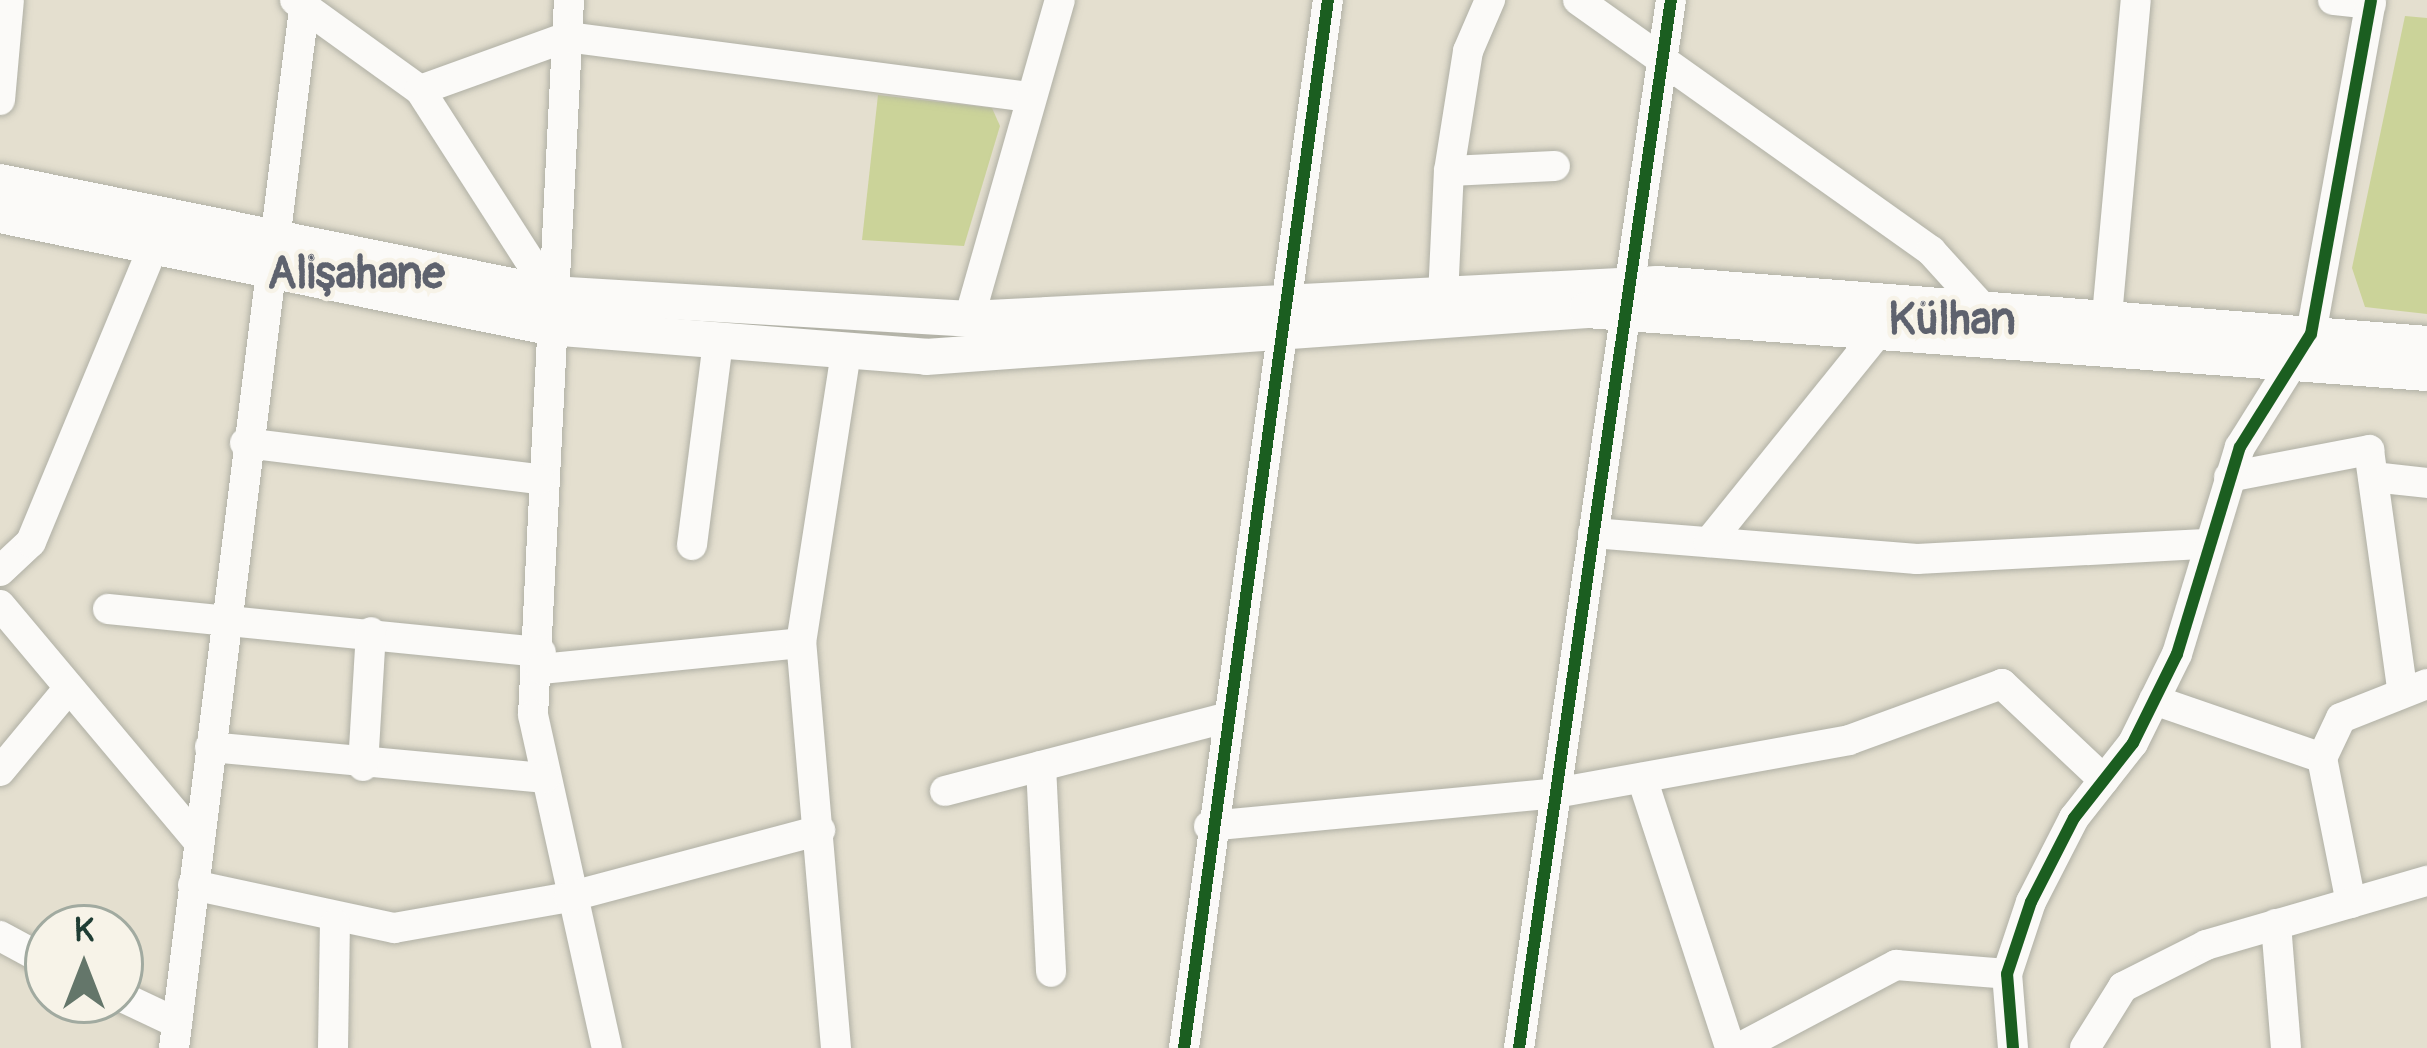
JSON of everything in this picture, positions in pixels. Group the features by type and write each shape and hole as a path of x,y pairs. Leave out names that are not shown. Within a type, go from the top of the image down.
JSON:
{"main road":[{"path":"0,182 267,255 718,341 846,351 1632,298 1981,306 2107,316 2427,374"},
{"path":"0,215 153,247 267,255"},
{"path":"1632,298 1879,331 2303,349 2427,344"},
{"path":"550,311 1284,324"}],"street":[{"path":"0,100 9,0"},
{"path":"569,0 540,478 541,661 533,715 569,897 607,1048"},
{"path":"970,320 1060,0"},
{"path":"1184,1048 1222,719 1284,324 1328,0"},
{"path":"1442,310 1448,171 1468,51 1490,0"},
{"path":"1578,0 1931,251 1981,306"},
{"path":"1520,1048 1592,532 1632,298 1671,0"},
{"path":"2107,316 2136,0"},
{"path":"2013,1048 2007,974 2031,902 2154,700 2229,477 2303,349 2371,2 2333,0"},
{"path":"144,1013 176,1035 301,1 420,90 550,311"},
{"path":"420,90 567,37 1030,97"},
{"path":"1448,171 1555,166"},
{"path":"0,571 31,542 153,247"},
{"path":"1709,542 1879,331"},
{"path":"692,545 718,341"},
{"path":"836,1048 801,643 846,351"},
{"path":"245,443 540,478"},
{"path":"2229,477 2369,449 2415,687 2341,718 2322,758 2351,903"},
{"path":"2373,477 2427,483"},
{"path":"1592,532 1918,559 2206,544"},
{"path":"0,605 199,841"},
{"path":"108,609 225,614 371,632 541,661 801,643"},
{"path":"363,766 371,632"},
{"path":"1209,826 1555,793 1642,778 1849,740 2002,684 2104,780"},
{"path":"0,771 68,688"},
{"path":"2154,700 2322,758"},
{"path":"945,790 1222,719"},
{"path":"210,747 363,766 545,778"},
{"path":"1042,766 1051,972"},
{"path":"1642,778 1734,1048 1896,965 2007,974"},
{"path":"193,885 335,924 394,928 569,897 820,830"},
{"path":"2085,1048 2123,987 2276,924 2427,881"},
{"path":"333,1048 335,924"},
{"path":"2276,924 2287,1048"}],"green space":[{"path":"2405,16 2427,18 2427,314 2365,307 2352,268"},
{"path":"878,95 992,108 1000,126 964,246 862,240"}],"cycle path":[{"path":"1184,1048 1328,0"},
{"path":"1519,1048 1671,0"},
{"path":"2013,1048 2007,974 2031,902 2074,818 2133,743 2177,654 2240,447 2311,334 2371,0"}],"district":[{"name":"Alişahane","path":"356,275"},
{"name":"Külhan","path":"1952,321"}]}
